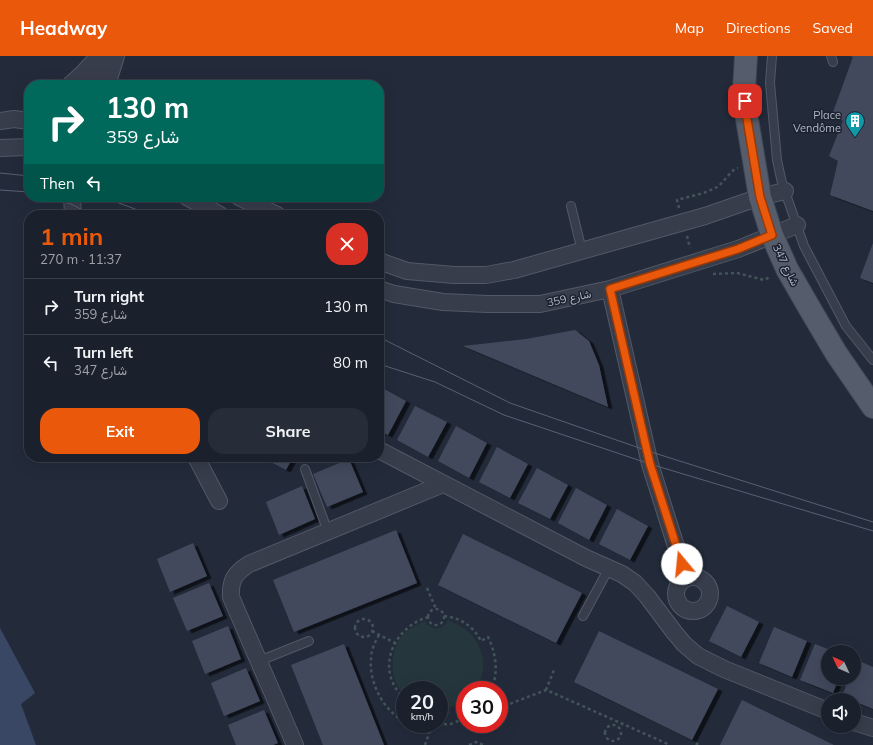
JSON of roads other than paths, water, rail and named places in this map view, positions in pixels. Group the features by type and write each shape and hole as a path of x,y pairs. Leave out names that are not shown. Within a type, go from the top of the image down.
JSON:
{"main road":[{"name":"شارع 347","path":"746,56 744,90 746,113 760,197 772,235 787,269 836,353 873,407"}],"street":[{"path":"75,80 99,56"},
{"path":"96,80 111,58"},
{"path":"108,80 111,58"},
{"path":"111,58 113,80"},
{"path":"14,120 24,115"},
{"path":"0,148 24,147"},
{"path":"384,264 407,271 454,275 486,275 514,270 683,222 760,197 785,191"},
{"path":"196,202 211,210"},
{"path":"250,202 267,210"},
{"name":"شارع 359","path":"384,291 394,294 443,302 540,304 610,289 738,249 797,226"},
{"path":"610,289 650,464 686,578"},
{"path":"384,453 586,558 609,568 635,583 647,596 684,644 698,656 724,669 821,709"},
{"path":"199,462 219,501"},
{"path":"295,745 232,597 231,588 234,578 240,570 250,564 443,484"},
{"path":"861,724 873,728"}],"lane":[{"path":"772,56 770,83 777,160 785,191 804,246 846,326 873,360"},
{"path":"570,206 582,251"},
{"path":"304,469 328,532"},
{"path":"583,616 609,568"},
{"path":"259,661 309,641"}],"water":[{"path":"0,628 35,693 21,704 36,745 0,745"}],"tram line":[{"path":"0,173 24,175"},
{"path":"0,190 24,192"},
{"path":"64,202 82,210"},
{"path":"116,202 138,210"},
{"path":"384,340 510,403 648,451 873,522"},
{"path":"384,366 435,382 504,415 650,464 873,531"}],"place":[{"name":"Place Vendôme","path":"855,138"}]}
